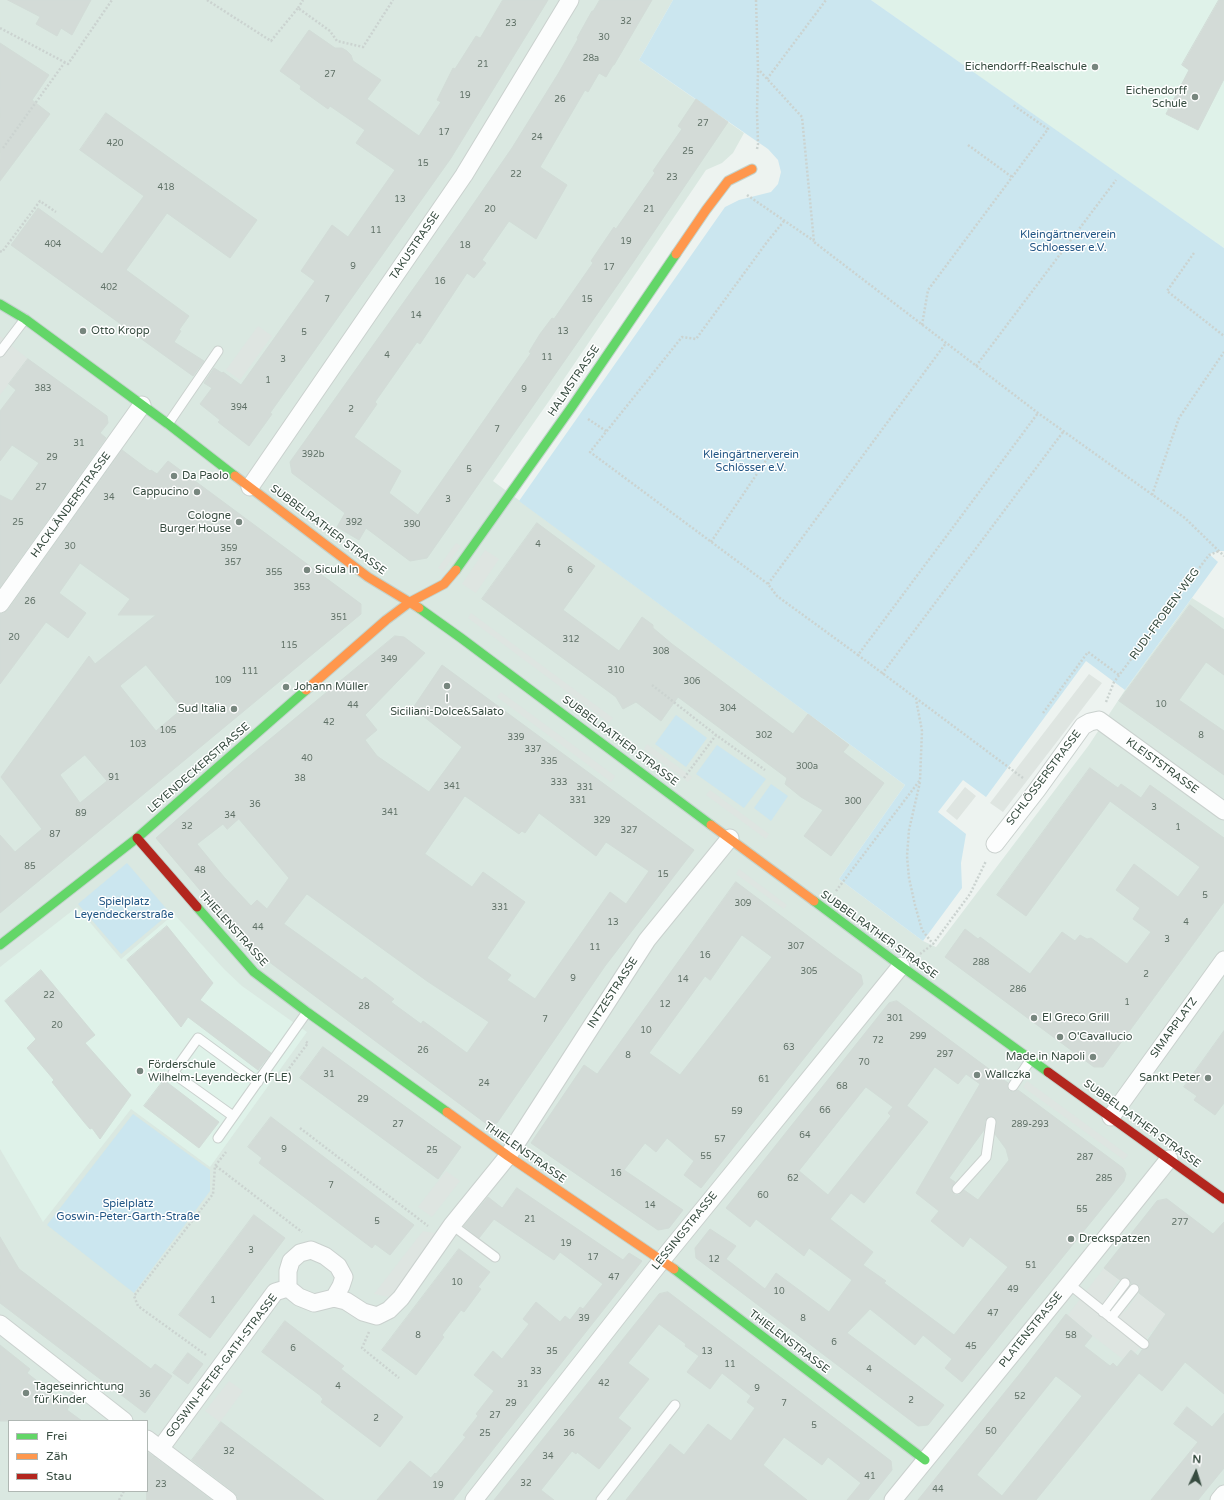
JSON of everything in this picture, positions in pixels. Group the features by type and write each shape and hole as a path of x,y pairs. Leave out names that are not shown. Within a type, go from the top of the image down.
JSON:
{"street":[{"name":"TAKUSTRASSE","path":"250,487 464,175 570,0"},
{"name":"HALMSTRASSE","path":"410,602 444,584 454,573 571,408 706,210 728,181 752,169"},
{"name":"SUBBELRATHER STRASSE","path":"0,304 25,319 168,424 368,577 410,602 461,638 901,966 1224,1199"},
{"name":"HACKLÄNDERSTRASSE","path":"0,604 142,405"},
{"name":"LEYENDECKERSTRASSE","path":"0,945 137,838 374,630 410,602"},
{"name":"SCHLÖSSERSTRASSE","path":"995,844 1037,790 1083,726 1090,722 1099,720"},
{"name":"KLEISTSTRASSE","path":"1099,720 1224,811"},
{"name":"THIELENSTRASSE","path":"137,838 254,972 307,1012 508,1156 662,1260 925,1460"},
{"name":"INTZESTRASSE","path":"508,1156 647,940 730,838"},
{"name":"SIMARPLATZ","path":"1111,1117 1224,960"},
{"name":"LESSINGSTRASSE","path":"474,1500 662,1260 901,966"},
{"path":"311,1250 325,1256 338,1266 344,1276 341,1286 334,1298 346,1301 363,1312 377,1316 389,1310 401,1298 452,1226 508,1156"},
{"name":"PLATENSTRASSE","path":"893,1500 1169,1158"},
{"name":"GOSWIN-PETER-GATH-STRASSE","path":"311,1250 300,1253 291,1261 288,1271 288,1288 299,1298 314,1303 334,1298"},
{"name":"GOSWIN-PETER-GATH-STRASSE","path":"154,1444 221,1366 275,1292 288,1288"},
{"path":"0,1324 123,1420"},
{"path":"154,1444 228,1500"},
{"path":"1219,1500 1224,1494"}],"lane":[{"path":"0,352 25,319"},
{"path":"168,424 218,350"},
{"path":"218,1138 307,1012"},
{"path":"233,1116 173,1073 198,1038 258,1082"},
{"path":"1013,1086 1031,1059"},
{"path":"957,1189 986,1156 988,1133 991,1122"},
{"path":"452,1226 496,1257"},
{"path":"1103,1312 1125,1283"},
{"path":"1068,1284 1144,1344"},
{"path":"1111,1318 1134,1289"},
{"path":"601,1500 675,1405"}],"path":[{"path":"0,28 68,64 112,0"},
{"path":"208,0 271,41 303,0"},
{"path":"298,8 330,31 337,40 363,47 392,0"},
{"path":"752,169 758,144 756,0"},
{"path":"767,79 826,0"},
{"path":"3,148 65,62"},
{"path":"758,69 802,117 814,242"},
{"path":"922,325 928,290 1048,129 1013,105"},
{"path":"968,145 1012,177"},
{"path":"976,366 1116,180"},
{"path":"728,181 814,242 1063,432 1185,518 1224,556"},
{"path":"0,251 2,252 40,201 56,212"},
{"path":"784,221 696,339 682,337 590,452 768,584 777,596 1037,790"},
{"path":"1194,253 1167,292 1224,336"},
{"path":"768,584 946,343"},
{"path":"1152,494 1179,418 1224,352"},
{"path":"858,655 1038,413"},
{"path":"586,418 606,431"},
{"path":"882,674 1063,432"},
{"path":"710,542 769,456"},
{"name":"RUDI-FROBEN-WEG","path":"1114,682 1208,554 1219,551"},
{"path":"1043,713 1088,652 1119,676"},
{"path":"652,685 716,735 765,770"},
{"path":"916,699 922,731 920,780 909,830 907,856 909,878 922,930 933,944"},
{"path":"690,771 716,735"},
{"path":"820,906 839,889 920,780"},
{"path":"901,966 933,944 970,894 995,844"},
{"path":"300,1128 428,1226 438,1220 452,1226"},
{"path":"221,1366 138,1306 134,1296 213,1194 215,1166 307,1236 311,1250"},
{"path":"377,1316 362,1348 399,1378"}],"shaded area":[{"path":"0,0 673,0 639,60 744,133 733,153 722,163 706,170 493,481 905,785 839,879 923,941 936,947 1089,745 1125,690 1192,598 1224,618 1224,1500 0,1500"},
{"name":"Eichendorff-Realschule","path":"871,0 1224,0 1224,248 1062,135"},
{"path":"258,326 272,336 240,380 226,370"},
{"path":"0,336 28,359 0,395"},
{"path":"456,543 461,546 443,571 438,568"},
{"path":"485,550 499,559 476,593 462,584"},
{"path":"471,613 613,718 609,723 468,618"},
{"path":"1089,674 1102,683 1003,812 990,803"},
{"path":"501,692 615,776 611,782 497,697"},
{"path":"647,744 692,777 688,782 644,749"},
{"path":"965,787 976,796 957,820 946,811"},
{"path":"710,790 769,834 766,839 706,795"},
{"path":"739,869 787,905 784,909 736,874"},
{"name":"Förderschule Wilhelm-Leyendecker (FLE)","path":"77,907 121,959 174,914 224,969 242,986 307,1032 210,1167 131,1109 43,1222 0,1149 0,967"},
{"path":"1027,1081 1128,1155 1124,1160 1023,1087"},
{"path":"446,1171 460,1181 432,1217 418,1207"},
{"path":"423,1231 440,1234 390,1297 374,1294"},
{"path":"1104,1268 1119,1279 1106,1297 1125,1312 1139,1293 1166,1314 1135,1353 1131,1350 1124,1360 1067,1316"},
{"path":"229,1381 243,1391 220,1422 205,1411"}],"green space":[{"path":"673,0 871,0 1224,248 1224,551 1209,554 1218,562 1125,690 1086,661 986,797 963,780 938,812 966,834 961,863 962,888 923,941 839,879 905,785 519,501 725,207 739,200 771,192 778,184 781,172 778,160 768,149 639,60"},
{"path":"676,715 707,738 686,767 655,744"},
{"path":"717,745 766,779 744,808 696,774"},
{"path":"771,784 788,796 771,821 754,808"},
{"name":"Spielplatz Leyendeckerstraße","path":"127,863 170,913 121,954 78,904"},
{"name":"Spielplatz Goswin-Peter-Garth-Straße","path":"133,1114 210,1170 210,1191 134,1293 47,1225"}],"building":[{"path":"8,0 91,0 72,35 61,28 57,36 36,24 40,17"},
{"path":"503,0 548,0 451,158 270,413 272,414 249,446 218,422 220,420 200,404 212,388 204,383 214,368 222,373 223,372 241,385 315,281 301,271 332,225 348,237 395,170 356,143 365,130 330,106 328,109 300,89 301,86 280,71 309,30 335,48 342,48 347,51 351,55 353,61 381,80 367,99 419,136 441,102 437,100 453,68 455,69 476,36 480,38"},
{"path":"600,0 652,0 606,77 599,73 588,92 585,90 540,167 567,185 536,239 509,221 482,260 486,263 474,278 467,273 420,344 417,342 375,402 377,404 354,437 401,471 389,493 418,515 531,353 529,352 540,334 552,318 554,319 593,263 591,261 614,227 616,229 655,173 653,171 682,129 678,126 696,99 728,122 632,264 427,558 410,561 366,528 359,540 337,527 345,513 292,473 290,462 512,148 558,74 592,11"},
{"name":"Eichendorff Schule","path":"1219,0 1224,0 1224,79 1198,130 1166,114 1189,70 1182,65"},
{"path":"0,43 49,75 32,100 50,114 0,181"},
{"path":"106,113 257,220 230,258 167,213 126,270 189,316 179,330 181,331 174,342 204,361 193,376 11,245 38,208 102,254 144,196 80,150"},
{"path":"28,359 107,416 108,423 100,433 106,438 0,587 0,495 12,501 39,463 12,445 0,461 0,411 16,390 9,384"},
{"path":"122,450 150,471 151,470 157,474 168,461 361,604 361,614 0,913 0,835 15,852 42,829 1,777 89,656 95,664 156,615 118,615 130,599 80,563 59,593 86,613 68,638 46,622 0,684 0,614 8,610","holes":["146,665 182,709 156,731 120,686","85,755 107,781 80,803 60,775"]},
{"path":"537,523 595,566 563,610 619,651 642,617 653,625 653,628 672,644 793,734 808,714 849,745 843,752 884,783 831,856 804,836 823,810 801,797 785,784 787,778 678,697 661,721 636,702 623,709 616,697 482,599"},
{"path":"1190,605 1224,630 1224,675 1206,662 1179,700 1224,731 1224,775 1119,701"},
{"path":"395,636 404,637 425,653 365,715 377,730 365,740 377,756 429,792 462,747 413,708 442,665 694,850 605,966 497,1123 488,1125 260,955 233,929 156,838 240,764","holes":["465,796 519,834 522,831 525,833 539,813 596,856 606,842 649,871 626,904 610,892 535,999 507,980 511,975 487,958 525,902 483,872 472,887 425,854","239,819 289,878 267,909 257,900 251,906 224,877 197,844 223,824 227,829","307,894 427,981 489,1022 467,1053 423,1021 421,1024 391,1002 394,999 365,977 362,980 284,924"]},
{"path":"1090,768 1118,788 1121,784 1141,798 1150,785 1224,838 1224,902 1103,1067 1094,1067 945,957 965,929 978,939 980,937 1030,974 1062,932 1075,941 1080,935 1087,939 1091,938 1127,964 1151,932 1133,919 1140,908 1116,890 1134,864 1178,897 1200,867 1110,801 1026,916 997,895"},
{"path":"736,882 861,975 863,984 701,1188 684,1175 694,1161 667,1138 656,1152 645,1143 624,1170 683,1210 669,1228 658,1230 531,1143 584,1065 597,1074","holes":["742,935 772,957 680,1075 649,1053 705,976 710,980"]},
{"path":"167,926 213,983 200,1000 271,1053 258,1070 188,1017 181,1027 127,960"},
{"path":"41,970 95,1035 85,1043 131,1095 100,1139 92,1128 90,1129 84,1122 52,1082 54,1080 27,1048 36,1039 5,1001"},
{"path":"897,1001 1008,1083 1007,1086 1009,1091 1013,1092 1018,1090 1123,1168 1126,1174 1124,1181 962,1382 945,1368 952,1359 923,1335 915,1345 870,1309 847,1333 944,1405 928,1425 918,1426 696,1258 695,1248 710,1229 736,1246 726,1259 765,1289 776,1273 829,1312 852,1280 809,1248 804,1256 756,1219 750,1227 726,1208 889,1003","holes":["935,1067 958,1084 966,1074 980,1084 916,1193 939,1211 931,1221 963,1247 970,1237 1008,1267 954,1335 884,1283 886,1281 863,1265 873,1252 830,1219 851,1193 864,1203 928,1122 907,1106","866,1087 893,1107 888,1113 891,1116 828,1195 799,1171","989,1116 996,1119 995,1134 1006,1149 1009,1160 978,1200 964,1190 959,1195 955,1195 951,1188 955,1182 949,1178 984,1130 985,1121"]},
{"name":"Sankt Peter","path":"1224,1031 1224,1103 1215,1115 1194,1100 1197,1096 1184,1087"},
{"path":"323,1047 461,1147 438,1179 300,1078"},
{"path":"164,1080 219,1122 199,1148 144,1106"},
{"path":"271,1117 414,1225 390,1255 375,1244 372,1248 259,1163 262,1158 248,1147"},
{"path":"517,1188 623,1260 629,1253 642,1261 453,1500 377,1500 410,1461 431,1478 435,1473 436,1474 466,1437 463,1435 478,1416 476,1414 494,1391 474,1375 493,1351 502,1359 529,1324 523,1319 536,1302 560,1322 565,1316 570,1320 580,1307 583,1309 603,1284 560,1252 554,1260 494,1219 479,1238 464,1226 488,1197 502,1208"},
{"path":"1167,1199 1213,1234 1224,1222 1224,1394 1185,1362 1162,1391 1139,1373 1036,1500 918,1500 1066,1314 1092,1336 1084,1346 1110,1366 1113,1363 1117,1367 1131,1350 1138,1356 1142,1350 1148,1348 1150,1345 1148,1340 1166,1314 1139,1293 1140,1287 1137,1284 1131,1284 1130,1280 1126,1277 1120,1280 1104,1268 1157,1201","holes":["1056,1376 1082,1396 1002,1496 977,1475"]},
{"path":"254,1215 285,1238 210,1338 179,1315"},
{"path":"0,1237 19,1269 151,1369 155,1364 172,1376 145,1413 0,1303"},
{"path":"459,1249 490,1272 478,1287 481,1289 464,1312 461,1310 442,1335 444,1337 416,1375 382,1350"},
{"path":"668,1292 891,1461 892,1470 868,1500 847,1500 861,1483 828,1457 822,1465 784,1437 763,1465 807,1500 626,1500 670,1444 684,1455 708,1424 731,1441 755,1408 747,1402 751,1396 722,1373 710,1389 687,1372 699,1356 685,1346 686,1344 659,1324 628,1363 649,1379 618,1418 631,1428 599,1469 577,1452 576,1454 572,1451 541,1490 554,1500 494,1500 659,1294"},
{"path":"285,1321 344,1366 341,1369 403,1417 380,1447 321,1402 323,1399 321,1396 262,1352"},
{"name":"Tageseinrichtung für Kinder","path":"0,1345 30,1369 27,1373 69,1406 67,1410 81,1420 8,1420 0,1421"},
{"path":"188,1353 203,1364 188,1384 173,1373"},
{"path":"1187,1407 1212,1427 1224,1413 1224,1468 1198,1500 1151,1500 1198,1442 1174,1424"},
{"path":"221,1422 324,1500 238,1500 234,1492 192,1460"},
{"path":"148,1453 211,1500 147,1500"}],"traffic: fast":[{"path":"456,570 571,408 676,254"},
{"path":"0,304 25,319 168,424 235,476"},
{"path":"419,608 711,825"},
{"path":"0,945 137,838 306,690"},
{"path":"814,901 1048,1072"},
{"path":"197,907 254,972 307,1012 447,1112"},
{"path":"674,1269 925,1460"}],"traffic: slow":[{"path":"676,254 728,181 752,169"},
{"path":"235,476 368,577 419,608"},
{"path":"306,690 386,620 410,602 444,584 456,570"},
{"path":"711,825 814,901"},
{"path":"447,1112 508,1156 674,1269"}],"traffic: jam":[{"path":"137,838 197,907"},
{"path":"1048,1072 1224,1199"}],"place":[{"name":"Eichendorff-Realschule","path":"1095,67"},
{"name":"Eichendorff Schule","path":"1195,97"},
{"name":"Otto Kropp","path":"83,331"},
{"name":"Da Paolo","path":"174,476"},
{"name":"Cappucino","path":"197,492"},
{"name":"Cologne Burger House","path":"239,522"},
{"name":"Sicula In","path":"307,570"},
{"name":"I Siciliani-Dolce&Salato","path":"447,686"},
{"name":"Johann Müller","path":"286,687"},
{"name":"Sud Italia","path":"234,709"},
{"name":"El Greco Grill","path":"1034,1018"},
{"name":"O'Cavallucio","path":"1060,1037"},
{"name":"Made in Napoli","path":"1093,1057"},
{"name":"Förderschule Wilhelm-Leyendecker (FLE)","path":"140,1071"},
{"name":"Wallczka","path":"977,1075"},
{"name":"Sankt Peter","path":"1208,1078"},
{"name":"Dreckspatzen","path":"1071,1239"},
{"name":"Tageseinrichtung für Kinder","path":"26,1393"}],"park label":[{"name":"Kleingärtnerverein Schloesser e.V.","path":"1068,241"},
{"name":"Kleingärtnerverein Schlösser e.V.","path":"751,461"}]}
